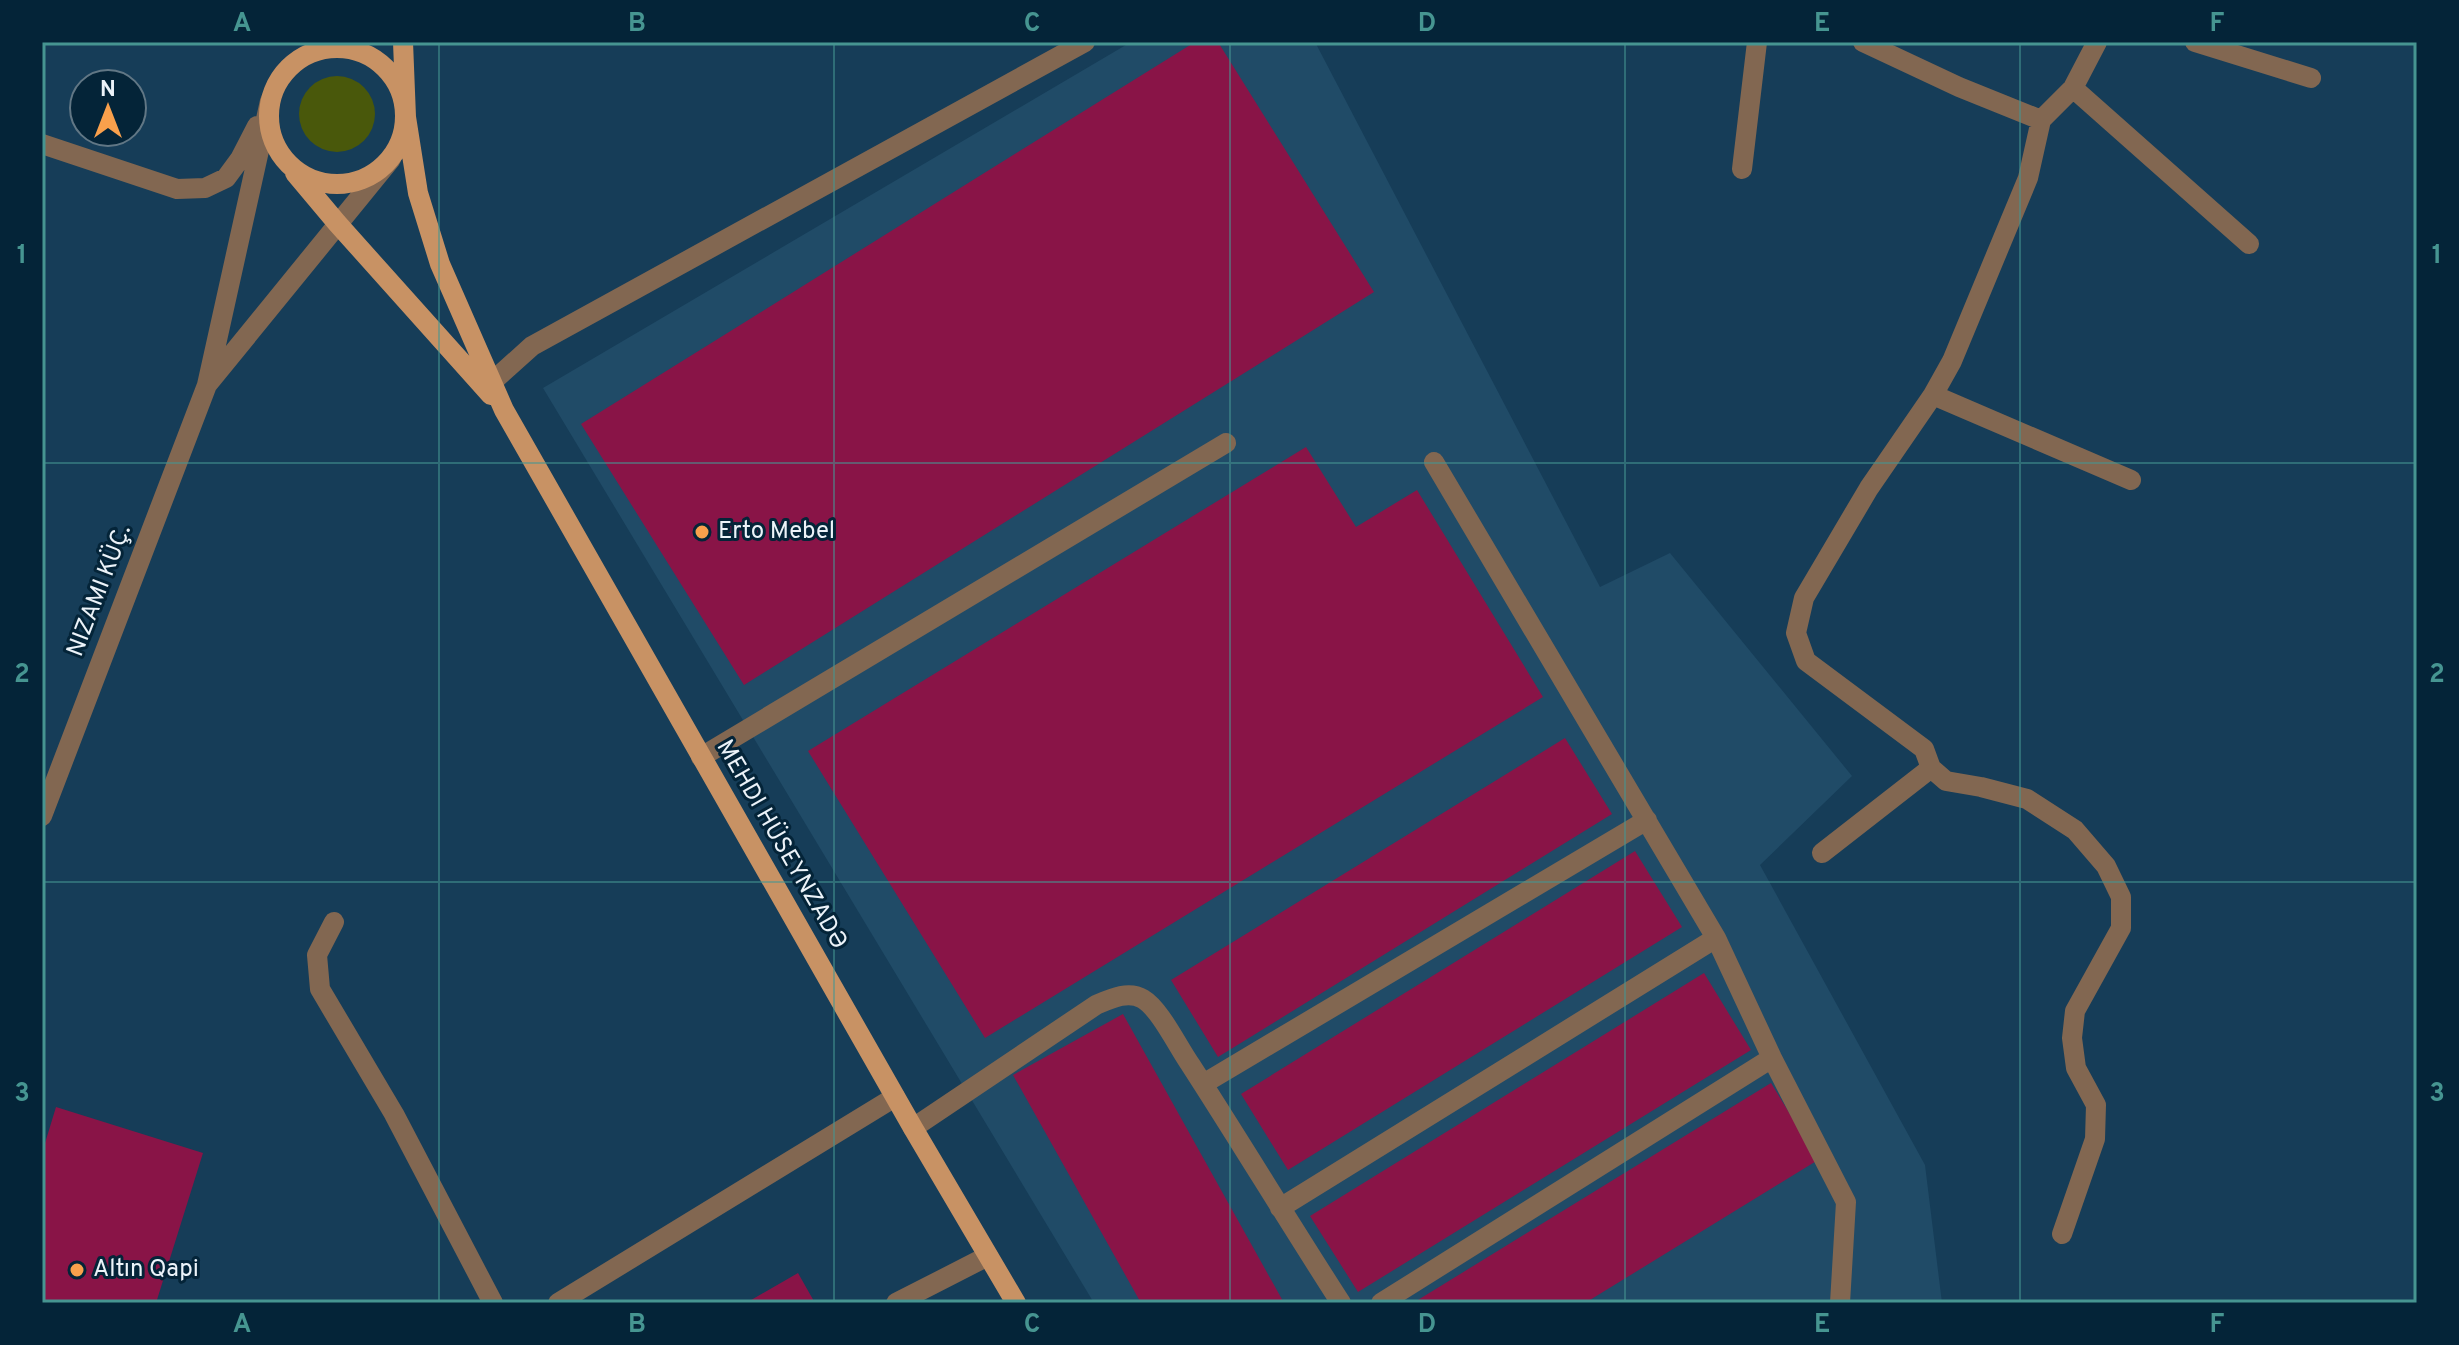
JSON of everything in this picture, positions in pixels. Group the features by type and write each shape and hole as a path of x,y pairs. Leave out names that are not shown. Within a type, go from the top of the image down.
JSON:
{"main road":[{"path":"299,42 270,101 269,123 275,145 337,223 504,410"},
{"path":"288,164 306,177 328,184 352,183 373,174 391,159 402,139 406,117 403,42"},
{"path":"279,80 293,64 312,52 334,47 356,50 376,59 392,75 402,95 418,193 440,264 504,410"},
{"name":"MEHDI HÜSEYNZADƏ","path":"504,410 895,1097 1016,1303"}],"street":[{"path":"492,382 532,346 1085,42"},
{"path":"1742,169 1757,42"},
{"path":"1863,42 1959,87 2041,120"},
{"path":"2062,1234 2095,1139 2096,1105 2076,1068 2072,1038 2075,1011 2121,928 2121,897 2106,866 2075,830 2027,799 1946,781 1931,768 1924,749 1806,661 1796,633 1804,598 1869,488 1933,395 1952,361 2028,178 2041,120 2073,88 2097,42"},
{"path":"2195,42 2311,78"},
{"path":"2073,88 2249,244"},
{"path":"42,144 177,189 205,188 226,178 240,159 270,101"},
{"path":"207,385 270,101"},
{"path":"207,385 391,159"},
{"name":"NIZAMI KÜÇ.","path":"42,816 207,385"},
{"path":"1933,395 2131,480"},
{"path":"701,757 1226,443"},
{"path":"1434,462 1716,938 1772,1058 1846,1202 1840,1303"},
{"path":"1822,853 1931,768"},
{"path":"1203,1084 1647,820"},
{"path":"334,922 317,955 320,989 394,1114 493,1303"},
{"path":"1280,1208 1716,938"},
{"path":"913,1128 1096,1005 1129,995 1143,999 1161,1019 1341,1303"},
{"path":"1381,1303 1772,1058"},
{"path":"558,1303 895,1097"},
{"path":"896,1303 988,1256"}],"shaded area":[{"path":"1131,42 1315,42 1600,587 1670,553 1852,776 1760,865 1925,1165 1942,1303 1094,1303 543,388"}],"green space":[{"path":"337,76 351,79 364,87 372,100 375,114 372,128 364,141 351,149 337,152 323,149 310,141 302,128 299,114 302,100 310,87 323,79"}],"building":[{"path":"1195,42 1218,42 1374,292 744,685 581,424"},
{"path":"1306,447 1356,527 1417,490 1543,697 985,1038 808,751"},
{"path":"1565,738 1612,814 1218,1057 1171,980"},
{"path":"1635,851 1682,927 1288,1170 1241,1094"},
{"path":"1704,973 1751,1050 1358,1292 1310,1216"},
{"path":"1123,1014 1284,1303 1141,1303 1013,1075"},
{"path":"1771,1083 1818,1160 1585,1303 1413,1303"},
{"path":"56,1107 203,1153 156,1303 42,1303 42,1153"},
{"path":"798,1273 815,1303 746,1303"}],"place":[{"name":"Erto Mebel","path":"702,532"},
{"name":"Altın Qapi","path":"77,1270"}]}
